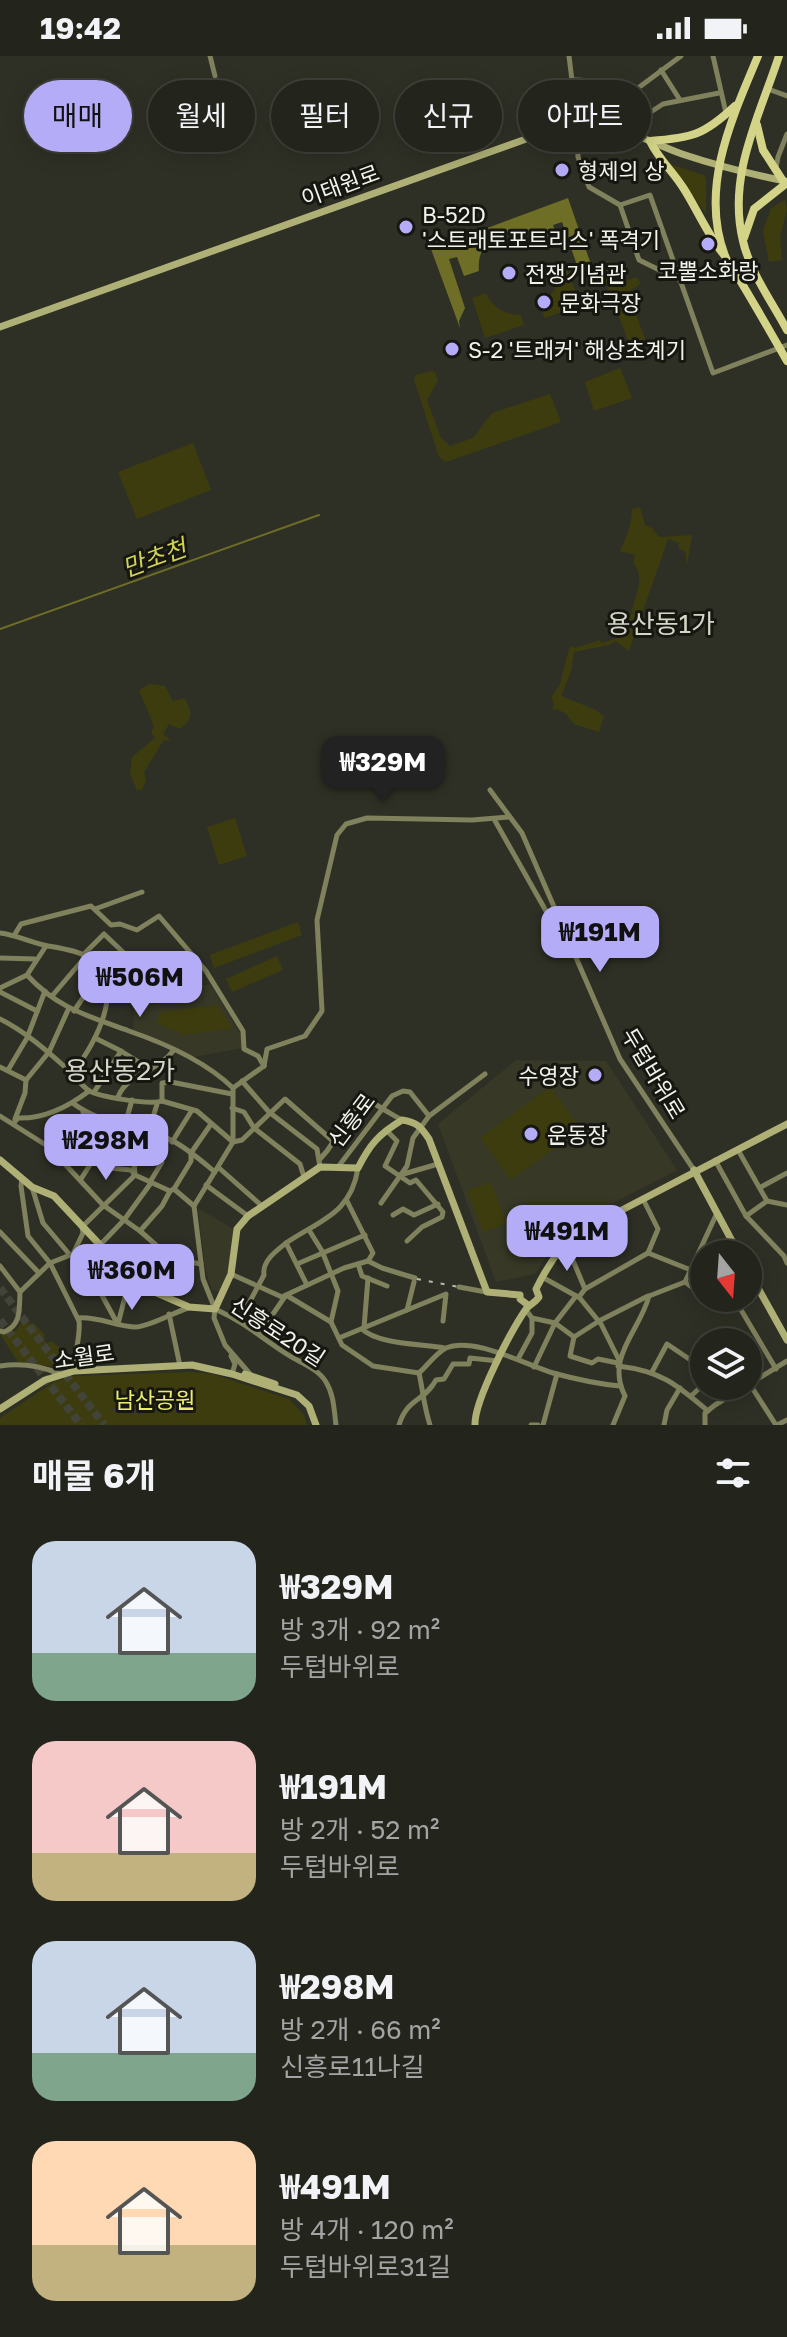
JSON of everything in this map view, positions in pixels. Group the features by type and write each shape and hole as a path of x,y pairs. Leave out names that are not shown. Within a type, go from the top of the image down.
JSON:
{"main road":[{"path":"725,256 717,217 718,164 738,103 758,56"},
{"path":"779,56 740,171 737,189 743,243 787,330"},
{"path":"651,140 689,137 703,132 715,126 738,103"},
{"path":"743,243 754,209 786,182 763,150 757,123"},
{"name":"이태원로","path":"0,327 518,142"},
{"name":"이태원로","path":"651,142 740,171 786,182"},
{"path":"651,149 684,188 717,246 783,347 787,361"},
{"name":"신흥로","path":"248,1216 320,1163 338,1168 358,1168 371,1143 402,1120 421,1126"},
{"path":"527,1307 520,1299 542,1277 574,1235 787,1124"},
{"path":"421,1126 487,1292 527,1290 539,1297 527,1307 501,1357 477,1406 475,1425"},
{"path":"0,1160 32,1187 54,1196 129,1281 189,1307 215,1309 231,1274 237,1229 248,1216"},
{"path":"694,1170 732,1240"},
{"path":"762,1295 787,1339"},
{"name":"소월로","path":"0,1409 45,1380 74,1371 206,1365 302,1393 313,1406 317,1425"},
{"name":"소월로","path":"233,1372 301,1397 309,1406 317,1425"}],"street":[{"path":"210,56 215,76"},
{"path":"569,56 572,80 586,80"},
{"path":"648,80 681,56"},
{"path":"713,56 726,114"},
{"path":"661,70 680,100"},
{"path":"768,89 787,96"},
{"path":"651,112 663,104 719,93"},
{"path":"776,168 787,134"},
{"path":"578,152 589,187 620,205 639,260 680,280"},
{"path":"620,205 650,195 713,373 783,347"},
{"name":"두텁바위로","path":"490,790 522,833 620,1059 694,1170"},
{"path":"232,1091 264,1066 267,1049 305,1036 322,1011 317,920 337,835 346,824 367,818 509,817"},
{"path":"494,819 546,911 563,926"},
{"path":"95,909 142,892"},
{"path":"15,934 21,924 91,906 111,925"},
{"path":"52,996 111,925 120,924 137,930 159,916 206,971 243,1031 244,1049 258,1056 264,1066"},
{"path":"0,933 15,934 84,956 103,973 107,982 102,1021 72,1074"},
{"path":"104,934 148,976"},
{"path":"0,990 27,975 46,946"},
{"path":"13,1124 25,1093 26,1080 49,1052 71,1010 99,974 127,956"},
{"path":"0,958 35,959"},
{"path":"111,969 125,974 142,971"},
{"path":"27,975 71,1010 133,1032 173,1051 218,1074 232,1091 233,1142 194,1206 208,1294 215,1309 214,1318 235,1361 233,1372"},
{"path":"0,990 37,1011"},
{"path":"8,1070 27,1038 45,991"},
{"path":"0,1019 23,1030 27,1038 49,1052 92,1092 192,1110 233,1142"},
{"path":"95,1038 150,1069"},
{"path":"13,1124 18,1118 36,1119 74,1104 92,1092 121,1051"},
{"path":"118,1097 122,1087 166,1061 173,1051"},
{"path":"0,1067 26,1080"},
{"path":"381,1203 407,1166 413,1138 429,1116 485,1074"},
{"path":"242,1081 269,1112 317,1149 320,1163"},
{"path":"149,1131 160,1103 162,1083 232,1091"},
{"name":"신흥로","path":"338,1168 392,1096 410,1092 429,1116"},
{"path":"320,1163 364,1096 380,1109 402,1120"},
{"path":"233,1142 242,1140 285,1099 334,1142"},
{"path":"124,1128 132,1100"},
{"path":"74,1104 83,1111 124,1128 132,1137 135,1175"},
{"path":"232,1108 244,1112 254,1128 300,1164 304,1177"},
{"path":"172,1142 192,1110"},
{"path":"81,1179 93,1160 83,1111"},
{"path":"0,1116 49,1147 103,1205 161,1249 176,1260 201,1264"},
{"path":"140,1231 162,1206 211,1124"},
{"name":"신흥로","path":"387,1130 397,1141 385,1166 400,1175"},
{"path":"132,1137 137,1132 149,1131 163,1136 217,1170 262,1206"},
{"path":"100,1245 124,1220 150,1183 162,1162 153,1156 163,1136"},
{"path":"737,1149 767,1201"},
{"path":"93,1160 110,1168 131,1170 150,1183 172,1190 194,1206"},
{"path":"715,1160 746,1216 785,1254 787,1263"},
{"path":"400,1175 438,1164"},
{"path":"240,1320 271,1255 337,1211 356,1181 358,1168"},
{"path":"761,1187 787,1173"},
{"path":"20,1292 50,1263 71,1255 83,1233 82,1227 135,1175"},
{"path":"400,1175 410,1183 416,1180 440,1207 442,1217 422,1227 407,1241"},
{"path":"22,1179 28,1236 50,1263 78,1318 81,1330 75,1345 74,1371"},
{"path":"206,1185 248,1216"},
{"path":"32,1187 43,1223 98,1288 118,1324"},
{"path":"533,1367 555,1323 585,1289 648,1253 658,1229 642,1198"},
{"path":"231,1274 282,1297 368,1261 373,1253 346,1201"},
{"path":"746,1216 767,1201 787,1205"},
{"path":"393,1215 403,1209 414,1215 453,1205"},
{"path":"704,1240 717,1212"},
{"path":"309,1230 322,1251 338,1291 331,1322"},
{"path":"0,1232 39,1273"},
{"path":"297,1264 365,1235"},
{"path":"286,1243 307,1285"},
{"path":"566,1243 585,1289"},
{"path":"118,1324 129,1281 161,1249"},
{"path":"648,1253 690,1270"},
{"path":"154,1292 176,1260"},
{"path":"368,1261 415,1280 407,1310"},
{"path":"358,1264 362,1276 387,1286"},
{"path":"0,1266 20,1292 19,1319 15,1326 0,1331"},
{"path":"690,1272 685,1282 649,1296 574,1337 570,1356 592,1363 598,1359 652,1372 690,1395"},
{"path":"542,1277 578,1296 599,1321 618,1363 620,1386 625,1396 613,1425"},
{"path":"368,1278 363,1328 369,1335 445,1349 460,1346 518,1359 533,1367 592,1383 620,1386"},
{"path":"685,1282 690,1286"},
{"path":"459,1287 487,1292"},
{"path":"339,1338 446,1294 443,1321"},
{"path":"286,1295 331,1322 342,1345 373,1366 419,1373"},
{"path":"260,1333 286,1295"},
{"path":"618,1363 649,1296"},
{"path":"78,1318 92,1317 138,1328 189,1307"},
{"path":"518,1359 532,1333 532,1318 527,1307"},
{"name":"신흥로20길","path":"215,1309 240,1320 284,1353 319,1373 333,1397 336,1425"},
{"path":"742,1312 776,1369"},
{"path":"169,1314 180,1366"},
{"path":"256,1314 296,1339"},
{"path":"532,1318 555,1323 574,1337"},
{"path":"652,1372 667,1344 690,1360"},
{"path":"225,1345 252,1376"},
{"path":"419,1373 445,1349"},
{"path":"399,1425 406,1407 429,1393 436,1380 444,1379 453,1364 469,1364 470,1358 501,1357"},
{"path":"762,1379 787,1361"},
{"path":"0,1366 33,1366 60,1374"},
{"path":"419,1373 430,1425"},
{"path":"531,1425 540,1425 557,1374"},
{"path":"664,1425 667,1410 680,1388"},
{"path":"696,1400 708,1411"},
{"path":"705,1425 705,1413 727,1400"},
{"path":"760,1400 776,1425 787,1420"}],"shaded area":[{"path":"568,198 596,279 591,273 579,271 562,222 553,225 559,242 545,246 524,233 502,233 484,246 479,271 464,276 457,257 449,259 465,308 459,321 460,328 431,249"},
{"path":"210,984 241,1035 243,1048 193,1057 133,1030 134,1006 148,986 158,991 163,986 175,991"},
{"path":"516,1060 606,1061 677,1170 565,1228 535,1274 496,1282 438,1124"},
{"path":"198,1208 235,1230 232,1264 221,1292 212,1290 205,1268"}],"green space":[{"path":"669,164 704,175 706,214"},
{"path":"785,200 787,210 780,236 782,260 769,262 763,231 771,208"},
{"path":"607,261 614,262 623,282 637,277 641,284 628,292 646,342 635,349 630,346 600,266"},
{"path":"566,265 580,305 545,318 541,308 555,289 554,269"},
{"path":"486,293 500,310 521,315 524,325 485,338 472,298"},
{"path":"620,368 632,398 594,411 585,382"},
{"path":"435,372 438,380 427,400 441,438 450,446 473,438 492,413 550,394 561,422 446,462 439,457 414,380 415,375"},
{"path":"193,443 211,490 137,519 118,472"},
{"path":"640,507 645,525 659,537 692,535 687,565 685,551 679,549 679,543 668,539 629,651 616,641 574,652 571,671 561,696 604,716 599,732 574,724 566,714 552,710 554,703 551,698 560,684 569,649 615,639 626,632 629,619 624,615 631,615 639,575 633,563 635,555 620,551 632,509"},
{"path":"149,684 165,686 173,701 184,698 190,715 180,729 169,724 163,734 171,740 163,741 144,772 146,781 141,791 138,788 138,793 130,774 132,757 155,738 151,732 154,726 139,690"},
{"path":"235,818 247,856 219,865 207,827"},
{"path":"298,922 302,935 214,968 210,955"},
{"path":"277,956 283,970 232,992 226,979"},
{"path":"217,1005 233,1028 185,1035 156,1023 161,1012"},
{"name":"운동장","path":"550,1087 581,1129 511,1180 480,1138"},
{"path":"491,1182 506,1223 483,1232 467,1191"},
{"path":"23,1318 30,1324 34,1323 45,1335 47,1344 51,1341 70,1356 70,1365 59,1367 18,1362 0,1334 15,1331"},
{"name":"남산공원","path":"212,1374 289,1399 304,1415 307,1425 0,1425 0,1418 54,1382 74,1376"}],"waterway":[{"name":"만초천","path":"0,629 319,515"}],"tunnel":[{"path":"0,1288 104,1425"},
{"path":"0,1320 81,1425"}],"railway":[{"path":"417,1279 459,1287"}],"place":[{"name":"형제의 상","path":"562,170"},
{"name":"B-52D '스트래토포트리스' 폭격기","path":"406,227"},
{"name":"코뿔소화랑","path":"708,244"},
{"name":"전쟁기념관","path":"509,273"},
{"name":"문화극장","path":"544,302"},
{"name":"S-2 '트래커' 해상초계기","path":"452,349"},
{"name":"수영장","path":"595,1075"},
{"name":"운동장","path":"531,1134"}],"district":[{"name":"용산동1가","path":"661,623"},
{"name":"용산동2가","path":"120,1070"}]}
